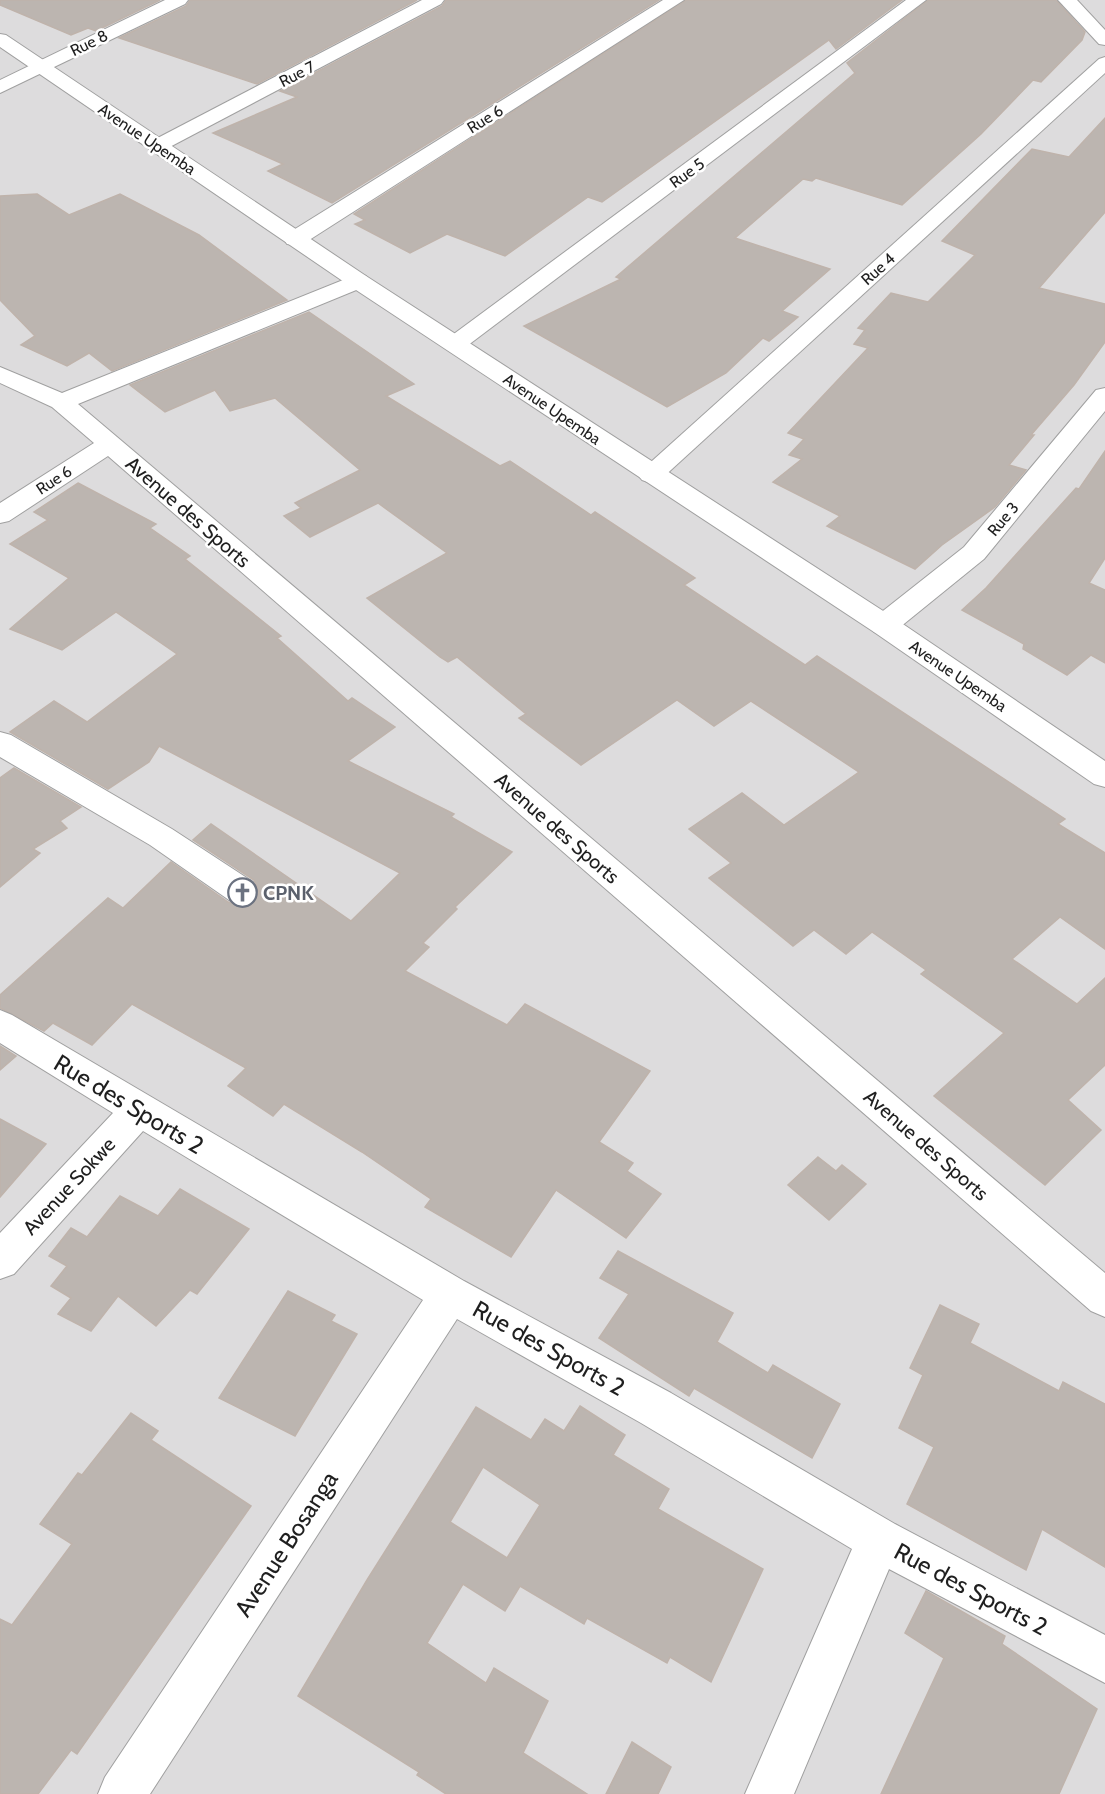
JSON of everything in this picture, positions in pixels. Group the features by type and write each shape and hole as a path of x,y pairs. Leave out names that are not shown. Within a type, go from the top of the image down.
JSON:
{"street":[{"name":"Rue 8","path":"0,87 179,0"},
{"name":"Rue 7","path":"157,146 435,0"},
{"name":"Rue 6","path":"295,239 675,0"},
{"name":"Rue 5","path":"454,344 917,0"},
{"path":"1067,0 1105,40"},
{"name":"Avenue Upemba","path":"0,39 358,281 651,475 884,625 1105,776"},
{"name":"Rue 4","path":"651,475 1105,63"},
{"path":"61,402 358,281"},
{"name":"Avenue des Sports","path":"0,374 61,402 1105,1298"},
{"name":"Rue 3","path":"884,625 974,553 1105,395"},
{"name":"Rue 6","path":"0,515 109,444"},
{"path":"0,743 161,837 241,891"},
{"name":"Rue des Sports 2","path":"0,1025 450,1294 656,1408 879,1540 1105,1660"},
{"name":"Avenue Sokwe","path":"0,1261 139,1110"},
{"name":"Avenue Bosanga","path":"122,1794 450,1294"},
{"path":"770,1794 879,1540"}],"shaded area":[{"path":"0,0 1105,0 1105,1794 0,1794"}],"building":[{"path":"0,0 160,0 96,31 88,28 71,35 0,5"},
{"path":"190,0 417,0 257,84 119,38 186,6"},
{"path":"446,0 659,0 332,203 268,171 283,164 213,133 297,97 280,91 442,6"},
{"path":"686,0 902,0 836,49 829,40 602,202 588,197 505,256 447,234 410,253 355,224 365,220 354,214"},
{"path":"928,0 1056,0 1085,32 1082,40 1041,82 1033,80 981,134 902,205 816,178 812,181 803,179 735,238 830,269 782,311 798,317 769,341 763,338 726,373 667,407 524,326 621,279 616,277 855,73 847,63"},
{"path":"1105,118 1105,212 1039,288 1105,304 1105,342 1074,385 1031,435 1034,435 1009,465 1026,470 995,507 942,545 915,569 827,526 840,516 773,482 802,459 789,455 804,439 788,433 868,348 854,344 865,330 858,328 891,293 928,302 975,255 942,241 1032,149 1069,157"},
{"path":"37,194 69,215 120,194 199,235 287,300 112,371 89,353 67,366 21,345 35,336 0,300 0,196"},
{"path":"309,312 414,384 386,396 500,466 510,461 591,515 595,512 695,578 684,585 805,665 817,656 1065,819 1058,824 1105,853 1105,949 1060,917 1012,959 1077,1004 1105,978 1105,1065 1068,1100 1101,1130 1045,1185 934,1096 1004,1033 921,974 926,970 872,932 846,954 814,930 793,946 709,878 731,863 689,829 742,793 784,825 859,772 751,701 714,726 677,700 581,765 519,718 526,714 457,657 448,662 440,657 367,598 447,553 378,503 310,537 284,516 301,508 295,503 360,470 275,398 230,411 215,390 165,412 130,385"},
{"path":"1105,451 1105,558 1089,583 1105,590 1105,663 1091,655 1067,675 1023,649 1024,644 962,610 986,588 1076,488 1079,489"},
{"path":"78,483 156,524 150,528 190,556 185,559 281,636 277,638 348,701 352,698 395,727 348,761 454,814 451,817 512,852 455,907 457,909 423,943 429,947 405,971 507,1025 525,1004 650,1071 599,1142 633,1163 627,1171 661,1194 626,1238 556,1190 511,1257 425,1207 431,1199 362,1152 284,1104 273,1116 228,1086 246,1068 132,1004 92,1045 53,1023 44,1031 0,1008 0,995 108,898 123,908 171,862 228,902 240,906 254,902 259,892 254,880 193,840 211,824 351,921 400,873 159,746 149,762 108,789 10,732 54,701 87,722 177,654 116,612 62,650 10,629 69,578 10,544 48,520 34,512"},
{"path":"14,768 81,807 60,821 67,828 33,849 40,853 0,887 0,778"},
{"path":"0,1046 16,1056 0,1070"},
{"path":"0,1119 46,1144 0,1197"},
{"path":"818,1157 836,1171 842,1165 866,1184 829,1220 788,1185"},
{"path":"180,1189 249,1229 197,1294 190,1290 156,1326 118,1296 91,1331 58,1314 71,1298 51,1286 67,1266 49,1256 71,1228 87,1237 120,1196 158,1216"},
{"path":"618,1251 733,1313 717,1342 768,1373 773,1365 840,1404 812,1458 694,1388 689,1396 599,1338 629,1294 600,1278"},
{"path":"288,1291 335,1315 331,1321 357,1334 295,1436 219,1398"},
{"path":"940,1305 979,1324 970,1343 1059,1391 1063,1382 1105,1404 1105,1567 1042,1529 1026,1570 907,1504 934,1447 899,1428 923,1375 910,1368"},
{"path":"580,1406 625,1435 613,1455 669,1489 658,1509 763,1569 711,1682 670,1657 667,1663 587,1618 584,1624 520,1586 505,1611 463,1584 427,1643 486,1683 494,1668 548,1701 523,1753 587,1794 446,1794 417,1775 419,1772 298,1696 367,1580 476,1407 531,1440 545,1419 564,1431","holes":["483,1467 540,1505 507,1558 450,1522"]},
{"path":"131,1413 158,1431 151,1440 251,1506 77,1754 71,1750 38,1794 0,1794 0,1619 12,1625 72,1544 40,1524 78,1473 82,1475"},
{"path":"926,1591 1005,1636 1002,1644 1097,1709 1059,1794 881,1794 944,1658 905,1633"},
{"path":"632,1742 671,1767 658,1794 606,1794"}],"place":[{"name":"CPNK","path":"242,893"}]}
